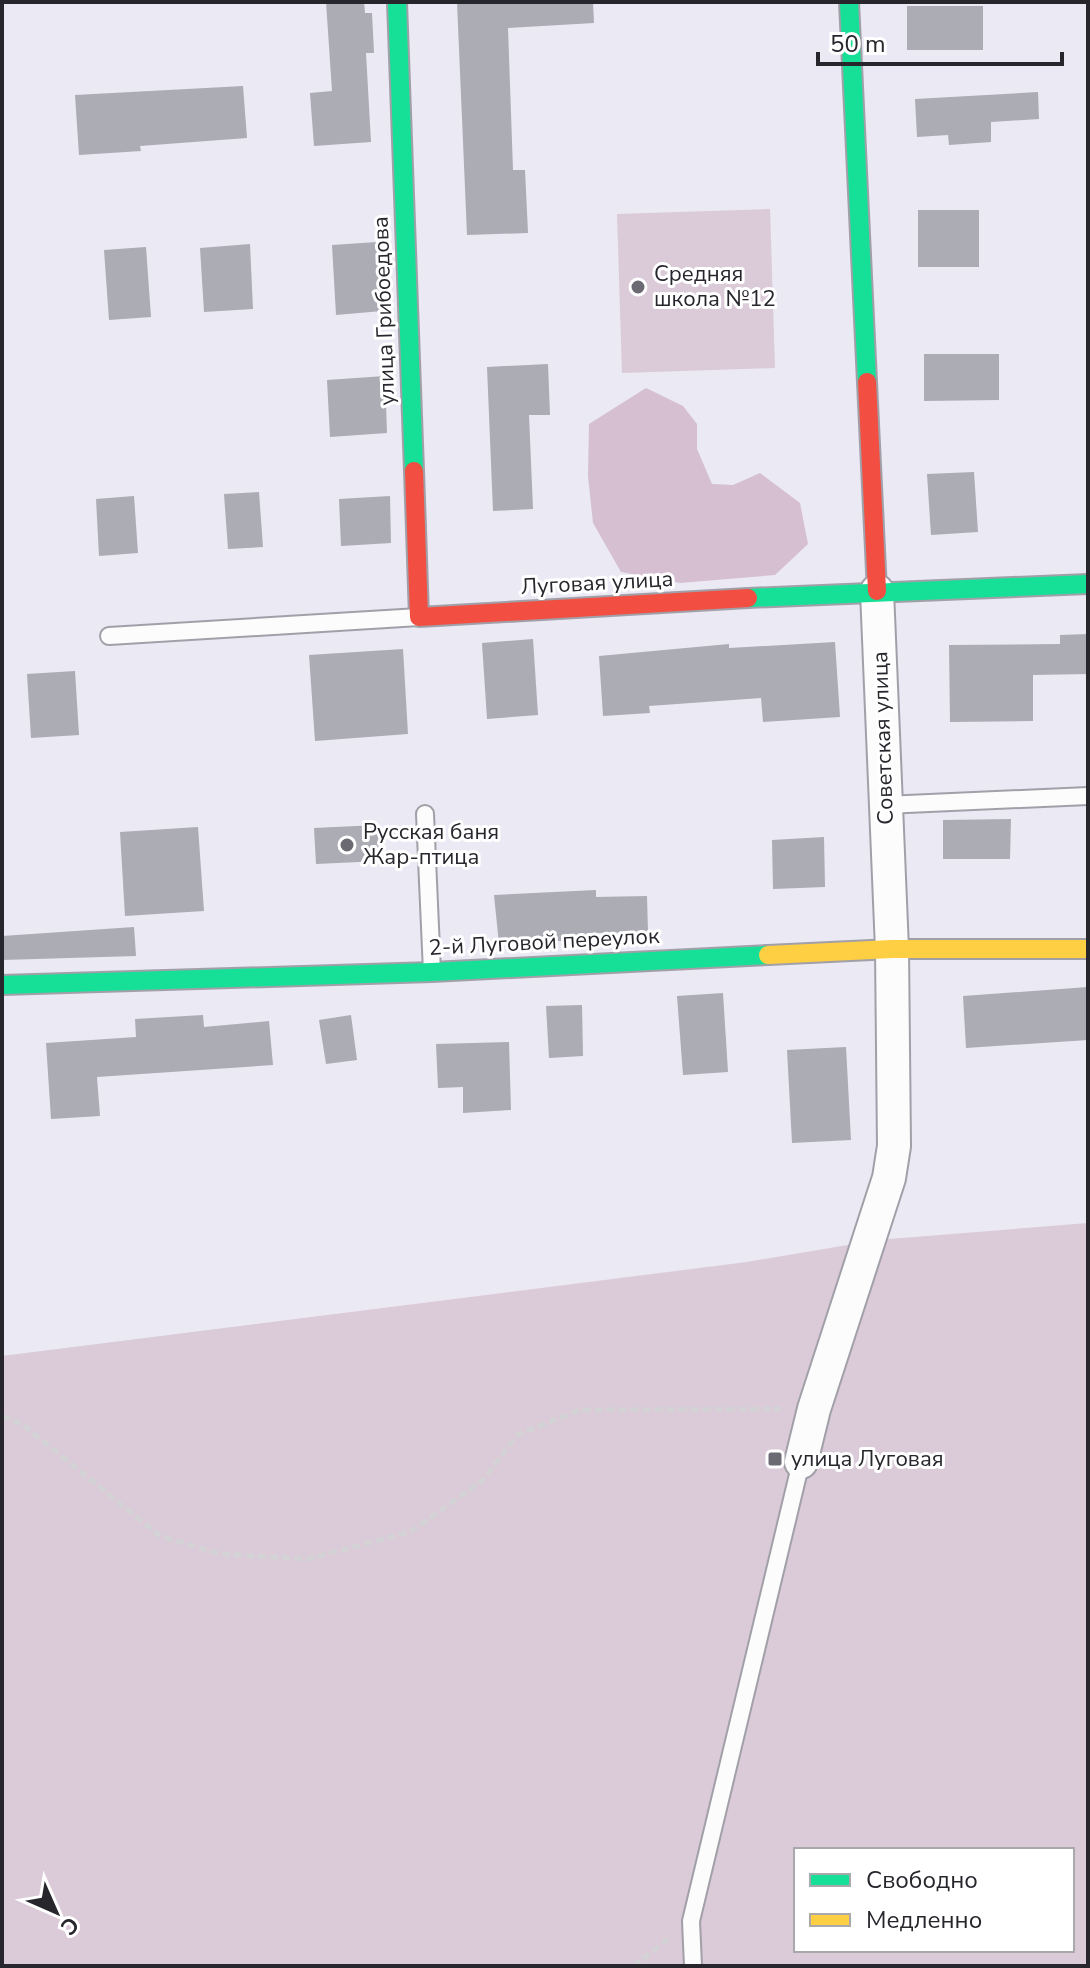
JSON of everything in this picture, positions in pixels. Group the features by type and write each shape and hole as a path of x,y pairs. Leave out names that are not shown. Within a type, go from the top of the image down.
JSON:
{"street":[{"name":"улица Грибоедова","path":"397,2 419,617"},
{"name":"Советская улица","path":"801,1462 814,1409 889,1178 894,1146 892,949 849,2"},
{"name":"Луговая улица","path":"419,617 877,591 1088,584"},
{"name":"2-й Луговой переулок","path":"2,985 432,972 892,949 1088,949"}],"lane":[{"name":"Луговая улица","path":"109,636 419,617"},
{"path":"885,805 1088,796"},
{"path":"425,814 432,972"},
{"path":"693,1966 691,1921 801,1462"}],"path":[{"path":"2,1416 22,1424 160,1536 221,1554 308,1559 410,1532 483,1480 517,1435 579,1410 814,1409"},
{"path":"634,1966 691,1921"}],"shaded area":[{"path":"770,209 775,368 622,373 617,214"},
{"path":"646,388 683,406 697,424 697,449 712,484 733,485 760,473 800,503 808,544 775,575 680,583 621,572 593,523 588,476 589,424"},
{"path":"1088,1223 1088,1966 2,1966 2,1356 747,1262 877,1240"}],"building":[{"path":"326,2 364,2 365,13 372,13 374,53 366,53 371,142 314,146 310,93 332,91"},
{"path":"457,2 593,2 594,23 508,28 513,170 525,170 528,233 467,235"},
{"path":"907,6 983,6 983,50 907,50"},
{"path":"243,86 247,138 140,146 141,151 79,155 75,95"},
{"path":"1038,92 1039,119 991,122 991,142 949,145 948,135 917,137 915,99"},
{"path":"918,210 979,210 979,267 918,267"},
{"path":"377,242 382,311 336,315 332,245"},
{"path":"250,244 253,309 204,312 200,248"},
{"path":"146,247 151,317 109,320 104,250"},
{"path":"924,354 999,354 999,400 924,401"},
{"path":"548,364 550,415 529,415 533,509 493,511 487,367"},
{"path":"385,376 387,433 330,437 327,380"},
{"path":"974,472 978,532 931,535 927,474"},
{"path":"259,492 263,547 228,549 224,494"},
{"path":"134,496 138,553 99,556 96,499"},
{"path":"390,496 391,543 341,546 339,499"},
{"path":"1088,634 1088,674 1033,675 1033,721 950,722 949,645 1060,644 1060,635"},
{"path":"533,639 538,715 487,719 482,643"},
{"path":"835,642 840,717 763,722 761,698 649,706 650,713 603,716 599,656 729,644 729,648"},
{"path":"403,649 408,734 315,741 309,655"},
{"path":"75,671 79,735 31,738 27,674"},
{"path":"1011,819 1010,859 943,859 943,820"},
{"name":"Русская баня Жар-птица","path":"378,825 380,861 316,864 314,828"},
{"path":"198,827 204,911 125,916 120,832"},
{"path":"824,837 825,887 773,889 772,840"},
{"path":"596,890 596,897 647,896 648,932 598,933 598,939 499,944 494,895"},
{"path":"134,927 136,956 2,960 2,936"},
{"path":"1088,987 1088,1040 966,1048 963,996"},
{"path":"723,993 728,1072 683,1075 677,996"},
{"path":"582,1005 583,1056 549,1058 546,1006"},
{"path":"203,1015 204,1027 269,1021 273,1065 97,1077 100,1116 51,1119 46,1043 136,1037 135,1019"},
{"path":"351,1015 357,1060 326,1064 319,1020"},
{"path":"509,1042 511,1110 463,1113 463,1087 438,1088 436,1044"},
{"path":"846,1047 851,1140 792,1143 787,1050"}],"traffic: fast":[{"path":"397,2 414,471"},
{"path":"849,2 867,382"},
{"path":"748,598 1088,584"},
{"path":"2,985 432,972 768,955"}],"traffic: slow":[{"path":"768,955 892,949 1088,949"}],"traffic: jam":[{"path":"867,382 877,591"},
{"path":"414,471 419,617 748,598"}],"place":[{"name":"Средняя школа №12","path":"638,287"},
{"name":"Русская баня Жар-птица","path":"347,845"},
{"name":"улица Луговая","path":"775,1459"}]}
